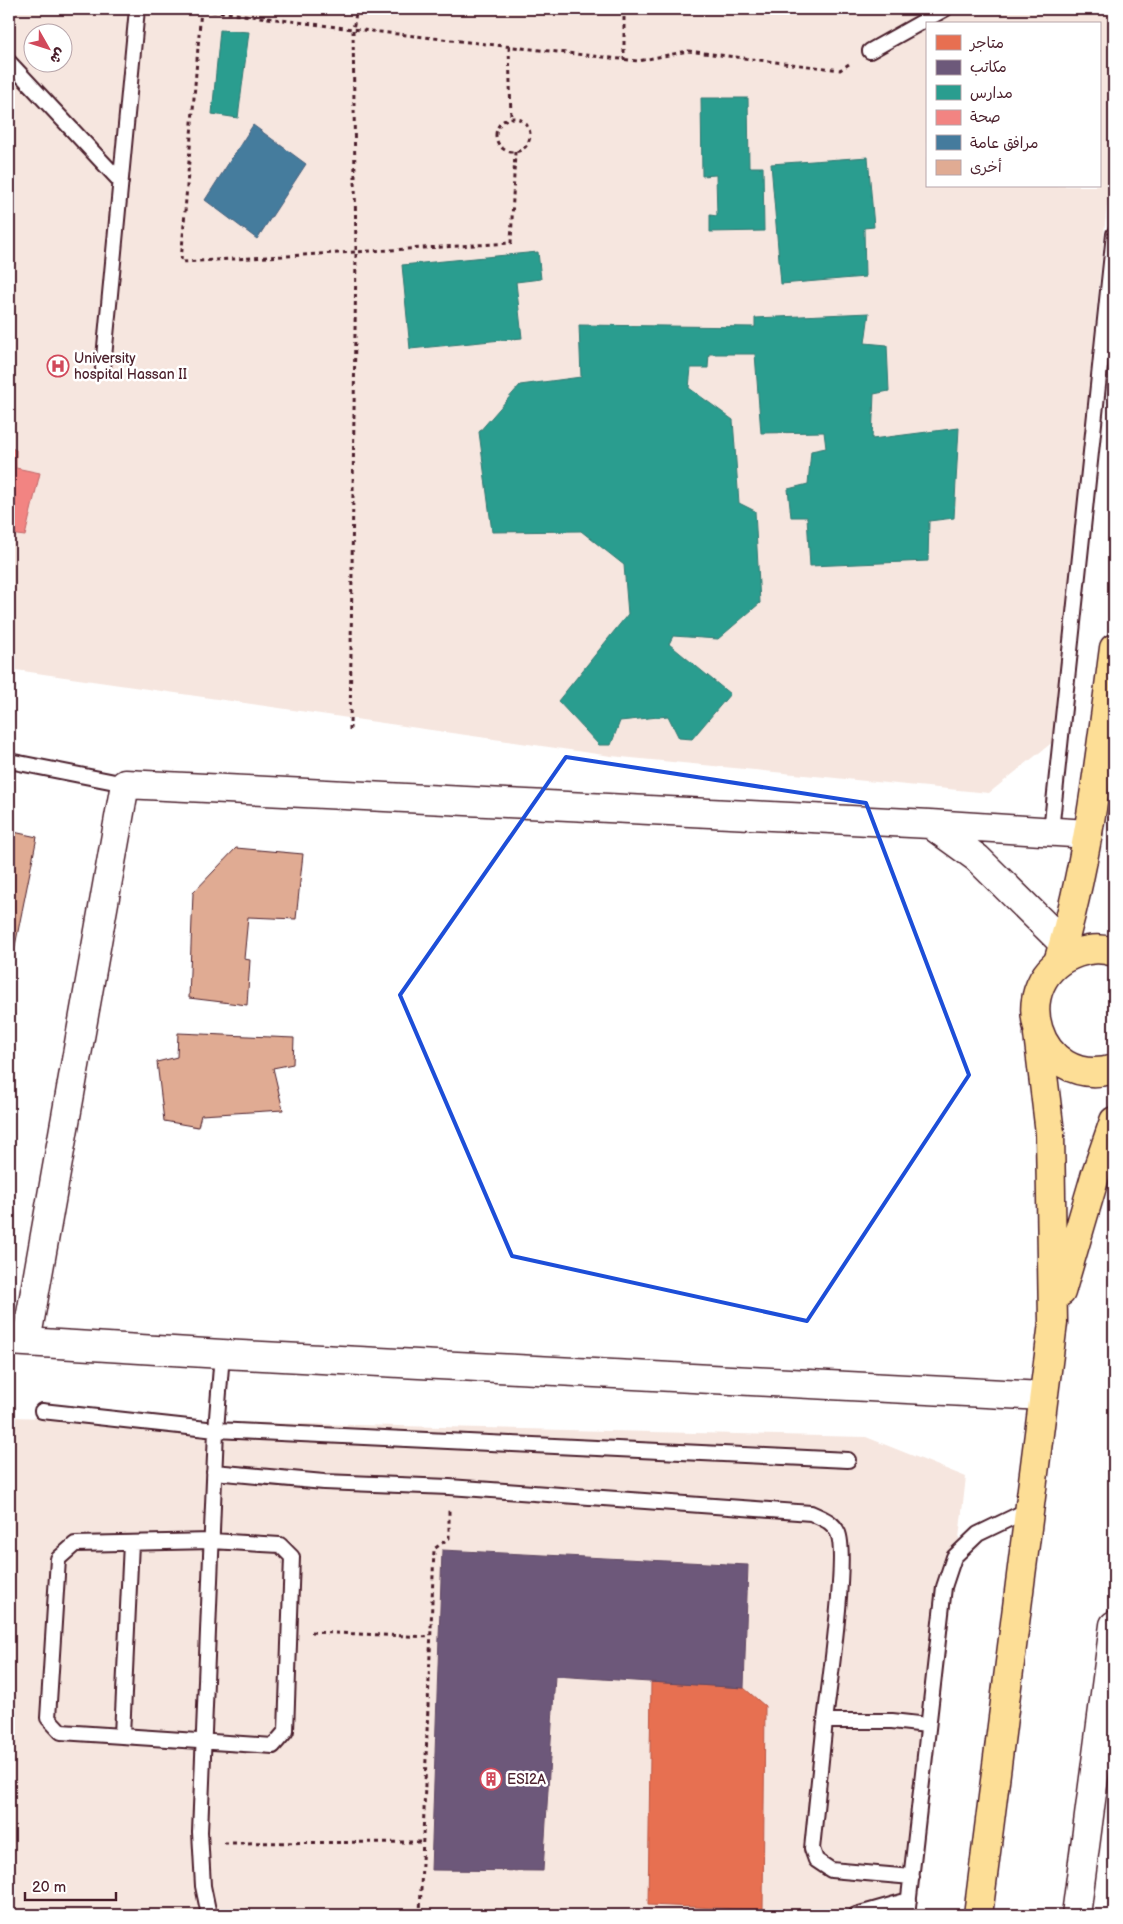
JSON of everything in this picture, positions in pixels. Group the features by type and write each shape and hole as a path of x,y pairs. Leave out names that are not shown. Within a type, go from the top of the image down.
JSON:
{"main road":[{"path":"1053,1323 1050,1134 1034,1015 1036,995 1044,977 1061,953 1088,834 1114,648"},
{"path":"1061,953 1096,950 1114,952"},
{"path":"1038,1034 1049,1052 1064,1065 1083,1072 1104,1073 1114,1070"},
{"path":"978,1915 1053,1323 1096,1173 1114,1120"}],"street":[{"path":"1043,1396 222,1354 18,1341 125,784 930,824 1088,834"},
{"path":"930,824 977,858 1061,953"},
{"path":"1076,1915 1109,1712 1114,1625"}],"lane":[{"path":"103,368 137,9"},
{"path":"870,51 945,9"},
{"path":"9,62 121,182"},
{"path":"1051,831 1114,234"},
{"path":"9,761 125,784"},
{"path":"209,1915 203,1886 201,1844 203,1740 216,1430 222,1354"},
{"path":"42,1411 216,1430 848,1460"},
{"path":"214,1472 324,1482 449,1487 810,1513 827,1520 839,1534 841,1545 813,1854 818,1863 831,1870 912,1877"},
{"path":"907,1915 944,1588 954,1557 978,1534 1030,1509"},
{"path":"212,1541 280,1545 292,1557 286,1732 273,1746 61,1732 48,1718 58,1559 75,1544 212,1541"},
{"path":"122,1735 131,1543"},
{"path":"825,1721 892,1721 927,1725"},
{"path":"856,1915 909,1900"}],"path":[{"path":"196,9 353,30 638,61 688,51 840,70 870,51"},
{"path":"350,730 356,254 353,30 357,9"},
{"path":"624,9 624,60"},
{"path":"201,10 181,262 356,254 511,243 515,152"},
{"path":"509,47 510,118"},
{"path":"510,118 519,119 526,124 530,132 528,141 523,148 515,152 506,151 499,145 496,137 497,128 502,121 510,118"},
{"path":"420,1915 434,1549 449,1538 449,1487"},
{"path":"290,1632 430,1637"},
{"path":"201,1844 423,1842"}],"highlighted area":[{"path":"566,757 866,803 969,1075 807,1321 512,1256 400,995"}],"shaded area":[{"path":"9,9 1114,9 1114,133 1054,741 989,793 611,756 9,669"},
{"path":"9,1417 866,1437 966,1477 916,1915 9,1915"}],"building: متاجر":[{"path":"651,1682 744,1688 765,1706 763,1910 648,1905"}],"building: مكاتب":[{"name":"ESI2A","path":"442,1550 748,1565 744,1688 555,1676 543,1871 431,1870"}],"building: مدارس":[{"path":"220,30 249,32 238,118 212,114"},
{"path":"701,98 748,98 749,167 763,167 764,231 710,232 710,215 717,216 716,175 702,176"},
{"path":"868,157 874,227 864,228 865,277 781,284 771,164"},
{"path":"538,252 541,279 516,282 522,338 410,349 402,265"},
{"path":"869,313 865,343 887,345 889,391 874,394 872,439 959,428 954,518 929,521 928,561 810,566 807,517 791,517 788,489 808,484 811,451 826,448 824,432 761,433 755,354 709,354 708,368 691,368 689,388 733,420 739,503 755,511 760,603 718,639 673,636 669,644 730,694 692,739 679,738 668,716 620,721 611,745 599,745 558,701 628,614 624,565 581,531 492,532 479,432 520,385 581,377 579,325 755,327 755,318"}],"building: صحة":[{"path":"9,447 16,450 16,468 40,473 25,536 9,534"}],"building: مرافق عامة":[{"path":"253,125 306,164 257,239 205,200"}],"building: أخرى":[{"path":"9,831 37,837 9,976"},
{"path":"236,848 303,854 296,919 248,917 244,959 250,960 247,1005 189,998 193,893"},
{"path":"178,1033 294,1038 293,1064 273,1068 283,1110 201,1115 198,1127 164,1121 157,1062 177,1057"}],"place":[{"name":"University hospital Hassan II","path":"58,366"},
{"name":"ESI2A","path":"491,1779"}]}
